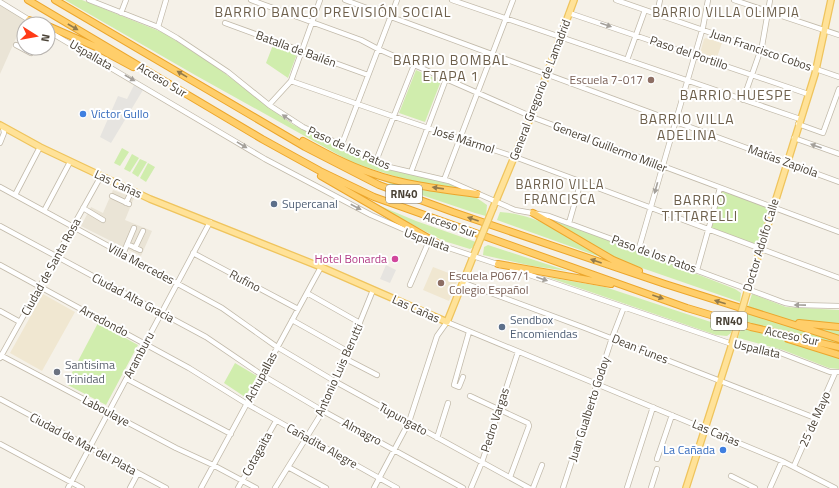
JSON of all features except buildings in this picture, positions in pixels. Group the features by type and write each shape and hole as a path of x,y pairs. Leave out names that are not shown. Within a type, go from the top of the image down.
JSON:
{"highway":[{"name":"Acceso Sur","path":"28,0 262,139 320,171 393,205 687,308 771,332 839,347"},
{"name":"Acceso Sur","path":"56,0 305,147 379,185 453,212 666,284 839,339"},
{"path":"56,30 96,47 185,94"},
{"path":"200,85 243,107 334,158 358,168 394,180 476,194"},
{"path":"262,139 287,158 442,246"},
{"path":"532,213 613,260 666,284"},
{"path":"498,264 628,287"},
{"path":"784,321 839,327"},
{"path":"771,332 839,356"}],"main road":[{"name":"General Gregorio de Lamadrid","path":"447,322 464,284 477,247 531,116 574,0"},
{"name":"Doctor Adolfo Calle","path":"686,488 732,344 772,207 816,69 831,0"},
{"name":"Las Cañas","path":"1,126 70,162 132,190 321,267 447,322"}],"street":[{"name":"Paso de los Patos","path":"89,0 158,27 228,72 269,105 299,125 389,167 444,180 476,194 494,205 569,223 793,305 839,306"},
{"path":"121,13 126,0"},
{"path":"158,27 166,0"},
{"name":"General Guillermo Miller","path":"251,0 361,40 378,50 531,116 839,232"},
{"path":"269,105 291,81 320,0"},
{"name":"Matías Zapiola","path":"345,0 839,182"},
{"path":"342,144 397,0"},
{"path":"452,0 743,100 799,121 823,133 839,89"},
{"path":"444,180 513,0"},
{"name":"Juan Francisco Cobos","path":"616,0 839,77"},
{"path":"657,14 660,0"},
{"path":"639,248 702,30 708,0"},
{"path":"734,0 839,35"},
{"path":"743,100 760,49 770,0"},
{"path":"0,2 23,16"},
{"path":"627,60 645,10"},
{"name":"Paso del Portillo","path":"569,13 808,94"},
{"name":"Batalla de Bailén","path":"225,23 368,75"},
{"name":"Uspallata","path":"56,36 265,159 371,215 429,241 732,344 778,352 837,373"},
{"path":"376,161 414,65"},
{"path":"411,172 446,79"},
{"name":"José Mármol","path":"291,81 393,117 515,156 839,278"},
{"path":"1,126 1,141"},
{"path":"1,141 12,133"},
{"path":"794,138 839,154"},
{"path":"15,195 40,147"},
{"path":"44,211 70,162"},
{"name":"Ciudad de Santa Rosa","path":"0,356 57,257 101,176"},
{"path":"569,223 581,181"},
{"name":"Villa Mercedes","path":"0,187 222,308 277,347"},
{"path":"697,270 720,188"},
{"path":"112,196 127,203 132,190"},
{"path":"84,208 103,220"},
{"name":"Aramburu","path":"68,488 210,222"},
{"name":"Ciudad Alta Gracia","path":"0,226 206,337 262,375"},
{"path":"123,254 134,228"},
{"path":"127,244 138,249 142,231"},
{"path":"410,285 429,241"},
{"name":"Rufino","path":"193,253 298,309"},
{"name":"Arredondo","path":"0,265 145,343 247,404"},
{"name":"Achupallas","path":"201,488 321,267"},
{"name":"Dean Funes","path":"464,284 612,338 815,418"},
{"name":"Antonio Luis Berutti","path":"275,488 323,411 349,352 373,290"},
{"path":"307,293 360,323"},
{"name":"Juan Gualberto Godoy","path":"563,488 612,338 624,307"},
{"path":"0,310 20,322"},
{"path":"292,320 349,352"},
{"name":"Las Cañas","path":"447,322 794,466 835,488"},
{"name":"General Gregorio de Lamadrid","path":"374,488 409,422 437,336 447,322"},
{"path":"462,377 459,386 454,384 469,332"},
{"name":"Tupungato","path":"277,347 336,382 530,488"},
{"name":"Pedro Vargas","path":"471,488 482,462 498,409 518,352"},
{"name":"Laboulaye","path":"0,356 256,488"},
{"path":"346,359 377,375"},
{"name":"25 de Mayo","path":"794,466 837,373"},
{"name":"Almagro","path":"262,375 323,411 464,488"},
{"path":"127,379 230,434"},
{"path":"470,396 528,423 530,426 510,477"},
{"name":"Ciudad de Mar del Plata","path":"0,399 165,488"},
{"path":"437,438 448,403"},
{"name":"Cañadita Alegre","path":"247,404 398,488"},
{"path":"627,488 653,407"},
{"path":"657,459 672,415"},
{"name":"Cotagaita","path":"238,488 276,421"},
{"path":"0,444 82,488"},
{"path":"770,488 782,461"},
{"path":"533,488 542,465"},
{"path":"288,467 326,488"},
{"path":"651,488 657,469"},
{"path":"130,488 138,473"},
{"path":"731,476 755,488"}],"shaded area":[{"path":"0,3 22,16 16,16 16,38 0,74"},
{"path":"706,38 722,43 716,60 700,53 704,39"},
{"path":"134,85 143,90 111,143 100,137 118,96 127,99"},
{"path":"113,190 134,198 125,220 152,231 141,256 81,226 91,207 103,213"},
{"path":"386,265 396,270 390,283 380,279"},
{"name":"Escuela P067/1 Colegio Español","path":"433,267 459,277 449,301 423,290"},
{"path":"43,294 75,312 42,371 10,353"}],"green space":[{"path":"65,0 82,0 164,33 215,66 292,124 312,134 377,165 450,184 462,190 410,181 353,163 195,75"},
{"path":"273,45 297,54 288,78 266,63"},
{"path":"416,70 441,81 425,122 399,113"},
{"path":"122,148 129,152 120,166 114,163"},
{"path":"132,154 139,158 130,172 124,169"},
{"path":"140,159 147,162 138,177 132,173"},
{"path":"148,163 155,167 146,182 140,178"},
{"path":"377,178 474,196 487,205 486,216 395,186"},
{"path":"721,188 772,208 760,248 709,229"},
{"path":"378,205 416,221 476,242 474,247 470,249 444,241 386,211"},
{"path":"500,212 528,217 541,222 567,235 603,258 497,220"},
{"path":"551,219 566,223 735,289 741,293 740,302 616,259"},
{"path":"488,245 568,271 532,266 483,255 484,247"},
{"path":"547,277 605,287 732,329 731,333 727,336 716,335"},
{"path":"752,294 786,307 839,310 839,369 829,368 783,350 738,338"},
{"path":"98,323 138,345 106,405 66,384"},
{"path":"235,363 257,376 245,397 224,383"}],"place":[{"name":"Escuela 7-017","path":"651,80"},
{"name":"Victor Gullo","path":"83,114"},
{"name":"Supercanal","path":"274,204"},
{"name":"Hotel Bonarda","path":"395,259"},
{"name":"Escuela P067/1 Colegio Español","path":"441,283"},
{"name":"Sendbox Encomiendas","path":"502,327"},
{"name":"Santisima Trinidad","path":"57,372"},
{"name":"La Cañada","path":"723,450"}],"district":[{"name":"BARRIO BANCO PREVISIÓN SOCIAL","path":"333,12"},
{"name":"BARRIO VILLA OLIMPIA","path":"726,12"},
{"name":"BARRIO BOMBAL ETAPA 1","path":"451,68"},
{"name":"BARRIO HUESPE","path":"736,95"},
{"name":"BARRIO VILLA ADELINA","path":"687,128"},
{"name":"BARRIO VILLA FRANCISCA","path":"560,192"},
{"name":"BARRIO TITTARELLI","path":"700,208"}]}
